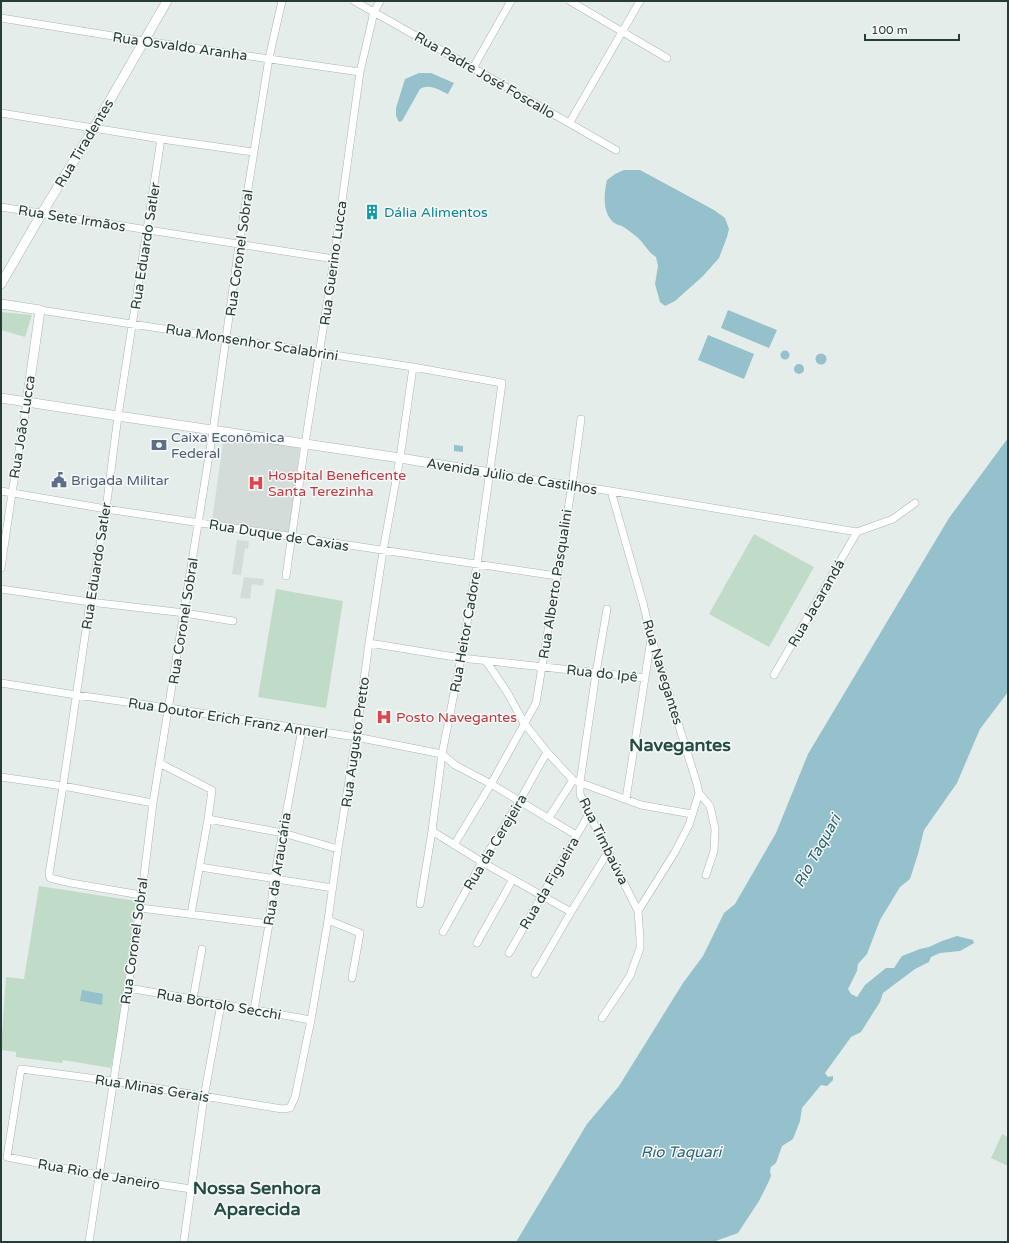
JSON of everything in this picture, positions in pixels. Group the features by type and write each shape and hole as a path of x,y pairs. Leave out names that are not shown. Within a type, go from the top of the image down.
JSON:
{"street":[{"name":"Rua Tiradentes","path":"1,284 94,128 167,1"},
{"name":"Rua Coronel Sobral","path":"89,1242 98,1175 140,908 153,803 199,523 253,152 268,58 282,1"},
{"name":"Rua Padre José Foscallo","path":"354,1 570,122 616,150"},
{"name":"Rua Guerino Lucca","path":"286,576 334,259 360,72 374,12 380,1"},
{"path":"473,68 511,1"},
{"path":"570,1 668,58"},
{"path":"570,122 640,1"},
{"name":"Rua Osvaldo Aranha","path":"1,18 144,41 360,72"},
{"path":"1,113 161,139 253,152"},
{"name":"Rua Eduardo Satler","path":"141,895 71,884 54,880 50,878 48,874 63,786 90,602 106,509 118,416 161,139"},
{"name":"Rua Sete Irmãos","path":"1,207 334,259"},
{"name":"Rua Monsenhor Scalabrini","path":"1,304 320,352 502,382"},
{"name":"Rua João Lucca","path":"1,568 40,310"},
{"name":"Rua Augusto Pretto","path":"282,1109 290,1108 295,1097 311,1020 334,888 338,849 369,643 383,551 400,458 413,367"},
{"name":"Rua Heitor Cadore","path":"420,904 432,831 442,754 461,658 476,564 502,382"},
{"name":"Avenida Júlio de Castilhos","path":"1,398 400,458 858,532"},
{"name":"Rua Alberto Pasqualini","path":"454,845 491,784 536,702 582,419"},
{"name":"Rua Duque de Caxias","path":"1,491 106,509 557,576"},
{"name":"Rua Navegantes","path":"611,491 651,636 699,793"},
{"path":"858,532 893,519 916,503"},
{"name":"Rua Jacarandá","path":"774,675 858,532"},
{"path":"1,589 233,620"},
{"path":"607,608 580,782 641,805 692,814"},
{"path":"626,799 651,636"},
{"name":"Rua do Ipê","path":"369,643 461,658 645,678"},
{"path":"486,661 507,692 524,723 547,752 573,780 548,819"},
{"name":"Rua Doutor Erich Franz Annerl","path":"1,682 76,695 356,737 442,754 454,765 491,784 576,835"},
{"name":"Rua da Araucária","path":"254,1010 274,879 302,729"},
{"name":"Rua da Cerejeira","path":"444,932 482,862 519,802 547,752"},
{"path":"160,764 212,790 191,914"},
{"path":"1,777 63,786 153,803"},
{"name":"Rua Timbaúva","path":"573,780 580,782 580,794 588,814 638,911 640,948 630,976 602,1018"},
{"path":"638,911 675,852 689,824 699,793"},
{"path":"699,793 710,806 715,829 714,851 706,875"},
{"name":"Rua da Figueira","path":"509,953 588,814"},
{"path":"208,819 283,833 338,849"},
{"path":"432,831 482,862 571,912"},
{"path":"535,974 608,852"},
{"path":"200,867 334,888"},
{"path":"477,943 513,879"},
{"path":"140,908 268,924"},
{"path":"328,920 360,933 352,978"},
{"path":"193,999 202,949"},
{"name":"Rua Bortolo Secchi","path":"128,988 311,1020"},
{"path":"184,1240 204,1096 221,1004"},
{"name":"Rua Minas Gerais","path":"7,1157 21,1069 114,1081 282,1109"},
{"name":"Rua Rio de Janeiro","path":"7,1157 98,1175 191,1190"}],"shaded area":[{"name":"Hospital Beneficente Santa Terezinha","path":"224,435 300,446 289,532 212,521"},
{"path":"237,540 249,541 248,549 245,548 241,575 232,574"},
{"path":"244,577 264,579 263,586 252,584 250,599 240,598"}],"green space":[{"path":"1,312 32,315 25,337 1,330"},
{"path":"754,534 814,567 769,647 709,614"},
{"path":"276,589 343,601 326,708 258,697"},
{"path":"39,886 136,901 120,1020 111,1068 63,1060 62,1063 16,1057 16,1052 1,1050 6,977 24,979"},
{"path":"1002,1134 1008,1137 1008,1166 991,1158"}],"water":[{"path":"419,73 431,73 454,83 448,94 430,87 423,87 420,89 402,121 399,122 396,116 396,108 405,79"},
{"path":"624,170 640,170 714,210 725,218 729,229 719,258 703,276 675,301 665,306 660,302 655,284 658,266 656,257 637,237 624,227 613,222 609,218 605,208 605,191 607,180"},
{"path":"728,310 777,330 769,348 721,328"},
{"path":"708,335 754,354 744,379 698,360"},
{"path":"785,350 790,355 785,360 780,355"},
{"path":"819,354 823,354 825,355 825,363 819,364 816,361 816,357"},
{"path":"797,364 801,364 804,369 801,374 797,374 794,371 794,367"},
{"name":"Rio Taquari","path":"1008,438 1008,692 980,729 957,783 924,830 910,879 900,887 880,920 867,954 858,964 857,971 848,989 851,994 857,997 865,985 886,968 894,968 902,956 920,949 957,936 973,940 974,943 960,951 940,953 931,957 929,962 915,969 883,993 880,1002 861,1032 851,1037 825,1073 828,1077 833,1076 833,1080 827,1086 821,1085 802,1108 800,1121 793,1139 782,1146 776,1163 771,1167 771,1176 759,1201 738,1233 713,1242 516,1242 587,1124 619,1086 683,983 703,956 724,913 735,904 776,833 808,754 949,518"},
{"path":"454,445 463,446 463,452 454,451"},
{"path":"82,990 103,994 102,1005 80,1001"}],"place":[{"name":"Dália Alimentos","path":"372,212"},
{"name":"Caixa Econômica Federal","path":"159,445"},
{"name":"Brigada Militar","path":"59,480"},
{"name":"Hospital Beneficente Santa Terezinha","path":"256,483"},
{"name":"Posto Navegantes","path":"384,717"}],"district":[{"name":"Navegantes","path":"680,745"},
{"name":"Nossa Senhora Aparecida","path":"257,1198"}]}
